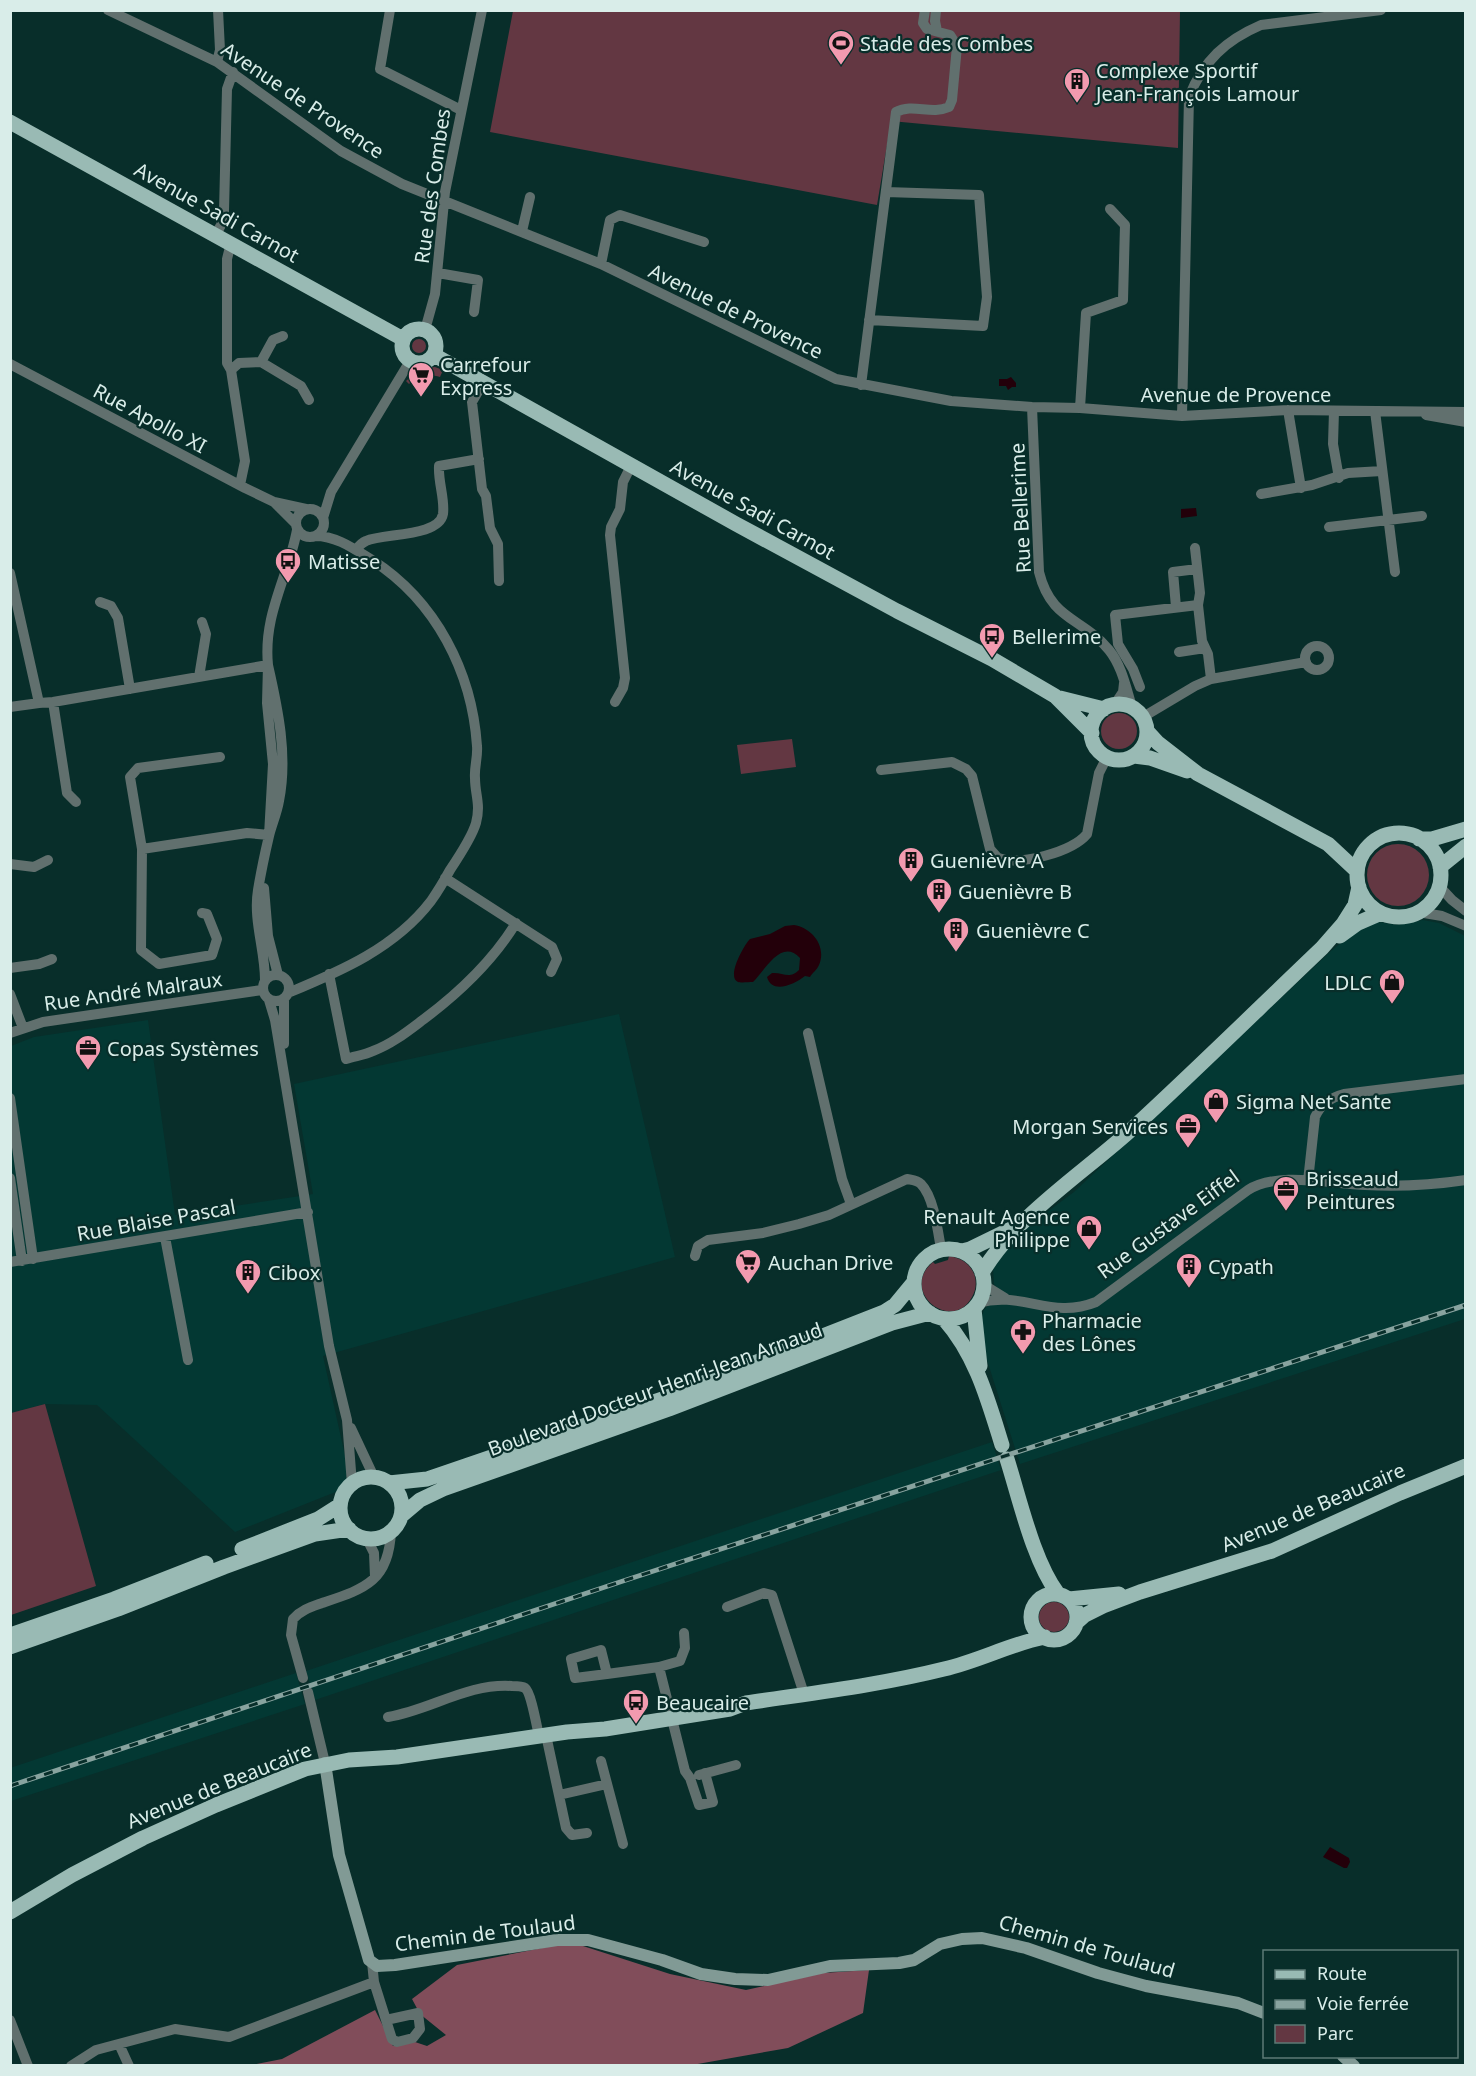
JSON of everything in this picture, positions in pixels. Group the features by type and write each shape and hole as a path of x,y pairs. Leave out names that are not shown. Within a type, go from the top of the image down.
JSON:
{"main road":[{"name":"Avenue Sadi Carnot","path":"10,122 403,339"},
{"path":"415,330 425,330 434,338 436,349 434,355 426,362 410,361 402,349 403,339 415,330"},
{"name":"Avenue Sadi Carnot","path":"434,355 631,466 897,611 984,654 1055,696 1092,733"},
{"name":"Avenue Sadi Carnot","path":"1055,696 1109,707"},
{"path":"1198,774 1150,758 1134,756 1120,760 1107,757 1096,747 1092,733 1095,719 1109,707 1124,704 1141,718 1158,743 1198,774 1328,844 1351,848 1368,846"},
{"path":"1134,756 1144,745 1141,718"},
{"path":"983,1384 976,1306 983,1279 996,1250 1019,1226 1132,1128 1322,948 1343,924 1355,905 1359,862 1368,846 1377,839 1398,833 1431,839 1466,829"},
{"path":"1328,844 1358,879 1367,902 1382,913 1400,917 1418,912 1427,905 1439,886 1440,867 1436,856 1419,838"},
{"path":"1440,867 1466,846"},
{"path":"1322,948 1358,923 1382,913"},
{"path":"962,1251 1019,1226"},
{"path":"983,1279 975,1259 962,1251 951,1248 941,1249 932,1252 919,1265 914,1290 920,1303 937,1316 964,1344 983,1384 1045,1572 1076,1610 1077,1623 1071,1633 1061,1639 1044,1638 1033,1626 1032,1611 1038,1600 1037,1552"},
{"name":"Boulevard Docteur Henri-Jean Arnaud","path":"382,1480 427,1479 686,1390 884,1312 895,1305 914,1282"},
{"path":"937,1316 960,1317 976,1306"},
{"name":"Boulevard Docteur Henri-Jean Arnaud","path":"401,1516 420,1500 443,1489 669,1409 892,1323 937,1316"},
{"name":"Avenue de Beaucaire","path":"1077,1623 1085,1615 1103,1606 1140,1592 1272,1551 1400,1493 1466,1467"},
{"path":"359,1480 382,1480 400,1498 401,1516 391,1531 384,1536 367,1539 360,1537 349,1530 344,1522 340,1505 346,1490 352,1484 359,1480"},
{"path":"10,1635 157,1583 279,1535 318,1519 340,1505"},
{"path":"10,1647 118,1609 315,1534 349,1530"},
{"name":"Avenue de Beaucaire","path":"1064,1597 1140,1592"},
{"path":"1038,1600 1048,1595 1064,1597"},
{"name":"Avenue de Beaucaire","path":"993,1652 1021,1630 1031,1618"},
{"name":"Avenue de Beaucaire","path":"10,1912 72,1875 143,1838 305,1769 349,1760 397,1758 543,1736 609,1720 672,1714 729,1700 746,1703 915,1676 1044,1638"}],"street":[{"name":"Avenue de Provence","path":"108,10 217,62 341,151 402,184 601,264 836,379 951,401 1182,416 1288,410 1415,411"},
{"path":"217,62 220,43 218,10"},
{"path":"390,10 380,69 461,110"},
{"name":"Rue des Combes","path":"425,330 432,312 438,273 444,202 482,10"},
{"path":"861,385 896,112 904,108 940,111 949,107 957,46 950,35 927,29 923,23 925,10"},
{"path":"936,10 937,31"},
{"path":"1182,416 1189,97 1197,76 1227,45 1261,25 1380,10"},
{"path":"215,236 221,225 224,211 227,89 233,72"},
{"path":"869,320 983,326 985,317 987,297 979,195 886,192"},
{"path":"522,231 530,197"},
{"path":"1080,408 1086,313 1123,300 1125,225 1110,209"},
{"path":"601,264 610,220 620,215 704,242"},
{"path":"231,243 227,259 226,363 231,370 245,461 240,485"},
{"path":"438,273 478,280 474,312"},
{"path":"261,362 273,340 283,336"},
{"path":"290,562 313,537 322,531 331,492 410,361"},
{"path":"231,370 239,363 261,362 301,386 309,400"},
{"name":"Rue Apollo XI","path":"10,364 274,502 309,509"},
{"path":"483,383 472,402 490,528 498,544 499,581"},
{"name":"Rue Bellerime","path":"1032,407 1039,572 1043,590 1066,617 1099,639 1111,652 1141,718"},
{"path":"1288,410 1301,488"},
{"path":"1334,411 1333,444 1339,478"},
{"path":"1375,411 1395,572"},
{"path":"1415,411 1466,412"},
{"path":"1415,411 1429,417 1466,422"},
{"path":"356,550 363,542 372,538 417,532 431,527 443,513 439,466 479,459"},
{"path":"615,702 623,688 625,678 610,535 611,527 620,509 623,482 631,466"},
{"path":"1261,494 1301,488 1357,472 1382,471"},
{"path":"331,492 309,509 299,513 290,562 272,612 267,639 268,665 277,706 283,764 279,802 269,835 256,908 264,985 275,1020 329,1346 347,1420 352,1484"},
{"name":"Rue Apollo XI","path":"274,502 296,527"},
{"path":"309,509 319,512 332,537"},
{"path":"1329,527 1422,516"},
{"path":"269,1000 277,1001 364,958 386,944 410,924 424,909 445,878 476,824 479,801 475,778 478,749 468,689 457,659 442,630 424,606 379,565 332,537 303,535 296,527"},
{"path":"1195,548 1202,641 1211,679"},
{"path":"1176,608 1173,572 1197,569"},
{"path":"10,573 13,596 39,702"},
{"path":"100,602 111,606 118,618 130,689"},
{"path":"1140,687 1118,644 1115,615 1198,605"},
{"path":"199,677 206,634 202,622"},
{"path":"1179,652 1205,648"},
{"path":"1141,718 1211,679 1306,662"},
{"path":"10,707 53,702 268,665"},
{"path":"1109,707 1123,692 1124,682"},
{"path":"53,702 67,793 76,802"},
{"path":"881,770 952,762 966,769 972,776 990,849 998,858 1015,861 1061,851 1081,841 1087,834 1100,773 1107,757"},
{"path":"202,913 207,914 217,939 213,955 159,964 141,950 142,849 130,777 138,768 220,758"},
{"path":"142,849 247,833 269,835"},
{"path":"10,864 34,867 48,860"},
{"path":"263,870 265,918 286,996 284,1074"},
{"path":"445,878 552,947 556,959 551,972"},
{"path":"1439,886 1466,911"},
{"path":"1418,912 1442,916 1466,926"},
{"path":"325,976 346,1059 374,1051 405,1034 444,1004 480,972 504,943 516,923"},
{"path":"10,968 39,964 52,959"},
{"path":"264,985 271,976 283,978 325,976"},
{"name":"Rue André Malraux","path":"10,1033 43,1022 264,985"},
{"path":"10,994 23,1028"},
{"path":"808,1033 842,1179 851,1203"},
{"path":"1308,1181 1315,1117 1327,1101 1344,1094 1466,1078"},
{"path":"10,1098 22,1261"},
{"path":"10,1178 22,1261"},
{"path":"695,1256 698,1246 708,1240 778,1231 829,1215 902,1180 915,1180 921,1184 932,1207 941,1249"},
{"name":"Rue Gustave Eiffel","path":"976,1306 994,1299 1006,1298 1061,1309 1086,1306 1112,1292 1255,1185 1275,1180 1400,1186 1466,1180"},
{"name":"Rue Blaise Pascal","path":"22,1261 308,1212"},
{"path":"165,1237 188,1360"},
{"name":"Rue Gustave Eiffel","path":"983,1279 1006,1298"},
{"path":"347,1420 382,1480"},
{"path":"303,1678 291,1635 293,1619 305,1609 359,1591 375,1577 386,1561 391,1531"},
{"path":"367,1539 374,1553 375,1577"},
{"path":"728,1607 764,1593 772,1595 804,1694"},
{"path":"607,1674 659,1667 680,1661 685,1648 684,1634"},
{"path":"659,1667 685,1771 690,1778 699,1805 713,1802 705,1773"},
{"path":"388,1717 437,1703 455,1694 477,1688 503,1685 522,1687 528,1693 543,1736 566,1828 572,1835 587,1833"},
{"path":"308,1692 325,1764 339,1855 369,1960 372,1962 374,1982 386,2020"},
{"path":"601,1761 623,1844"},
{"path":"690,1778 736,1765"},
{"path":"559,1795 607,1784"},
{"name":"Chemin de Toulaud","path":"372,1962 377,1965 395,1965 557,1940 588,1940 662,1960 700,1974 735,1979 768,1980 830,1966 899,1964 914,1960 940,1944 962,1939 982,1938 1026,1948 1098,1973 1146,1986 1238,2003 1263,2013"},
{"path":"71,2066 96,2050 175,2028 229,2037 374,1982"},
{"path":"10,2020 14,2039 28,2066"},
{"path":"118,2044 129,2066"}],"shaded area":[{"path":"1011,377 1016,387 1008,390 1006,386 999,386 999,379"},
{"path":"1196,508 1197,516 1181,518 1181,509"},
{"path":"1423,920 1439,923 1465,936 1465,1319 1020,1464 987,1360 980,1322 984,1310 1000,1291 994,1284 993,1268 1023,1230 1074,1192 1331,951 1361,927 1374,921 1397,925"},
{"path":"794,925 812,934 821,951 819,965 810,977 805,976 796,982 779,987 770,982 767,977 772,973 792,975 799,970 800,958 786,951 774,958 753,982 738,982 735,979 737,961 750,939"},
{"path":"619,1014 675,1257 323,1356 349,1474 338,1491 235,1532 97,1405 45,1404 11,1413 11,1046 34,1037 148,1020 175,1215 313,1194 294,1084"},
{"path":"992,1442 1001,1470 315,1700 306,1671"},
{"path":"296,1673 305,1704 11,1801 10,1768"},
{"path":"1330,1847 1349,1858 1347,1868 1323,1857"},
{"path":"552,1946 583,1946 670,1974 746,1990 823,1973 869,1970 863,2013 788,2048 692,2065 247,2066 282,2059 375,2010 393,2046 415,2042 427,2046 446,2035 420,2014 412,1999 457,1965"}],"green space":[{"name":"Stade des Combes","path":"513,11 1180,11 1178,148 891,121 877,205 490,132"},
{"path":"416,339 422,339 426,346 422,353 416,353 412,349 412,343"},
{"path":"435,367 443,370 440,377 423,376 409,384 406,381 419,369"},
{"path":"1119,713 1132,718 1137,731 1132,744 1119,749 1106,744 1101,731 1106,718"},
{"path":"792,739 796,767 741,774 737,745"},
{"path":"1392,844 1404,844 1420,853 1427,863 1429,875 1427,887 1420,897 1404,906 1392,906 1381,901 1372,892 1367,881 1367,869 1372,858 1381,849"},
{"path":"949,1256 967,1264 974,1274 976,1283 972,1297 963,1307 953,1311 942,1310 932,1304 925,1296 922,1285 924,1273 933,1262 935,1264 948,1260"},
{"path":"45,1404 96,1586 11,1615 11,1413"},
{"path":"1054,1602 1065,1606 1069,1617 1065,1628 1054,1632 1043,1628 1039,1617 1043,1606"}],"railway":[{"path":"10,1786 620,1582 1466,1305"}],"place":[{"name":"Stade des Combes","path":"841,66"},
{"name":"Complexe Sportif Jean-François Lamour","path":"1077,104"},
{"name":"Carrefour Express","path":"421,398"},
{"name":"Matisse","path":"288,584"},
{"name":"Bellerime","path":"992,659"},
{"name":"Guenièvre A","path":"911,883"},
{"name":"Guenièvre B","path":"939,914"},
{"name":"Guenièvre C","path":"956,953"},
{"name":"LDLC","path":"1392,1005"},
{"name":"Copas Systèmes","path":"88,1071"},
{"name":"Sigma Net Sante","path":"1216,1124"},
{"name":"Morgan Services","path":"1188,1149"},
{"name":"Brisseaud Peintures","path":"1286,1212"},
{"name":"Renault Agence Philippe","path":"1089,1251"},
{"name":"Auchan Drive","path":"748,1285"},
{"name":"Cypath","path":"1189,1289"},
{"name":"Cibox","path":"248,1295"},
{"name":"Pharmacie des Lônes","path":"1023,1355"},
{"name":"Beaucaire","path":"636,1725"}]}
